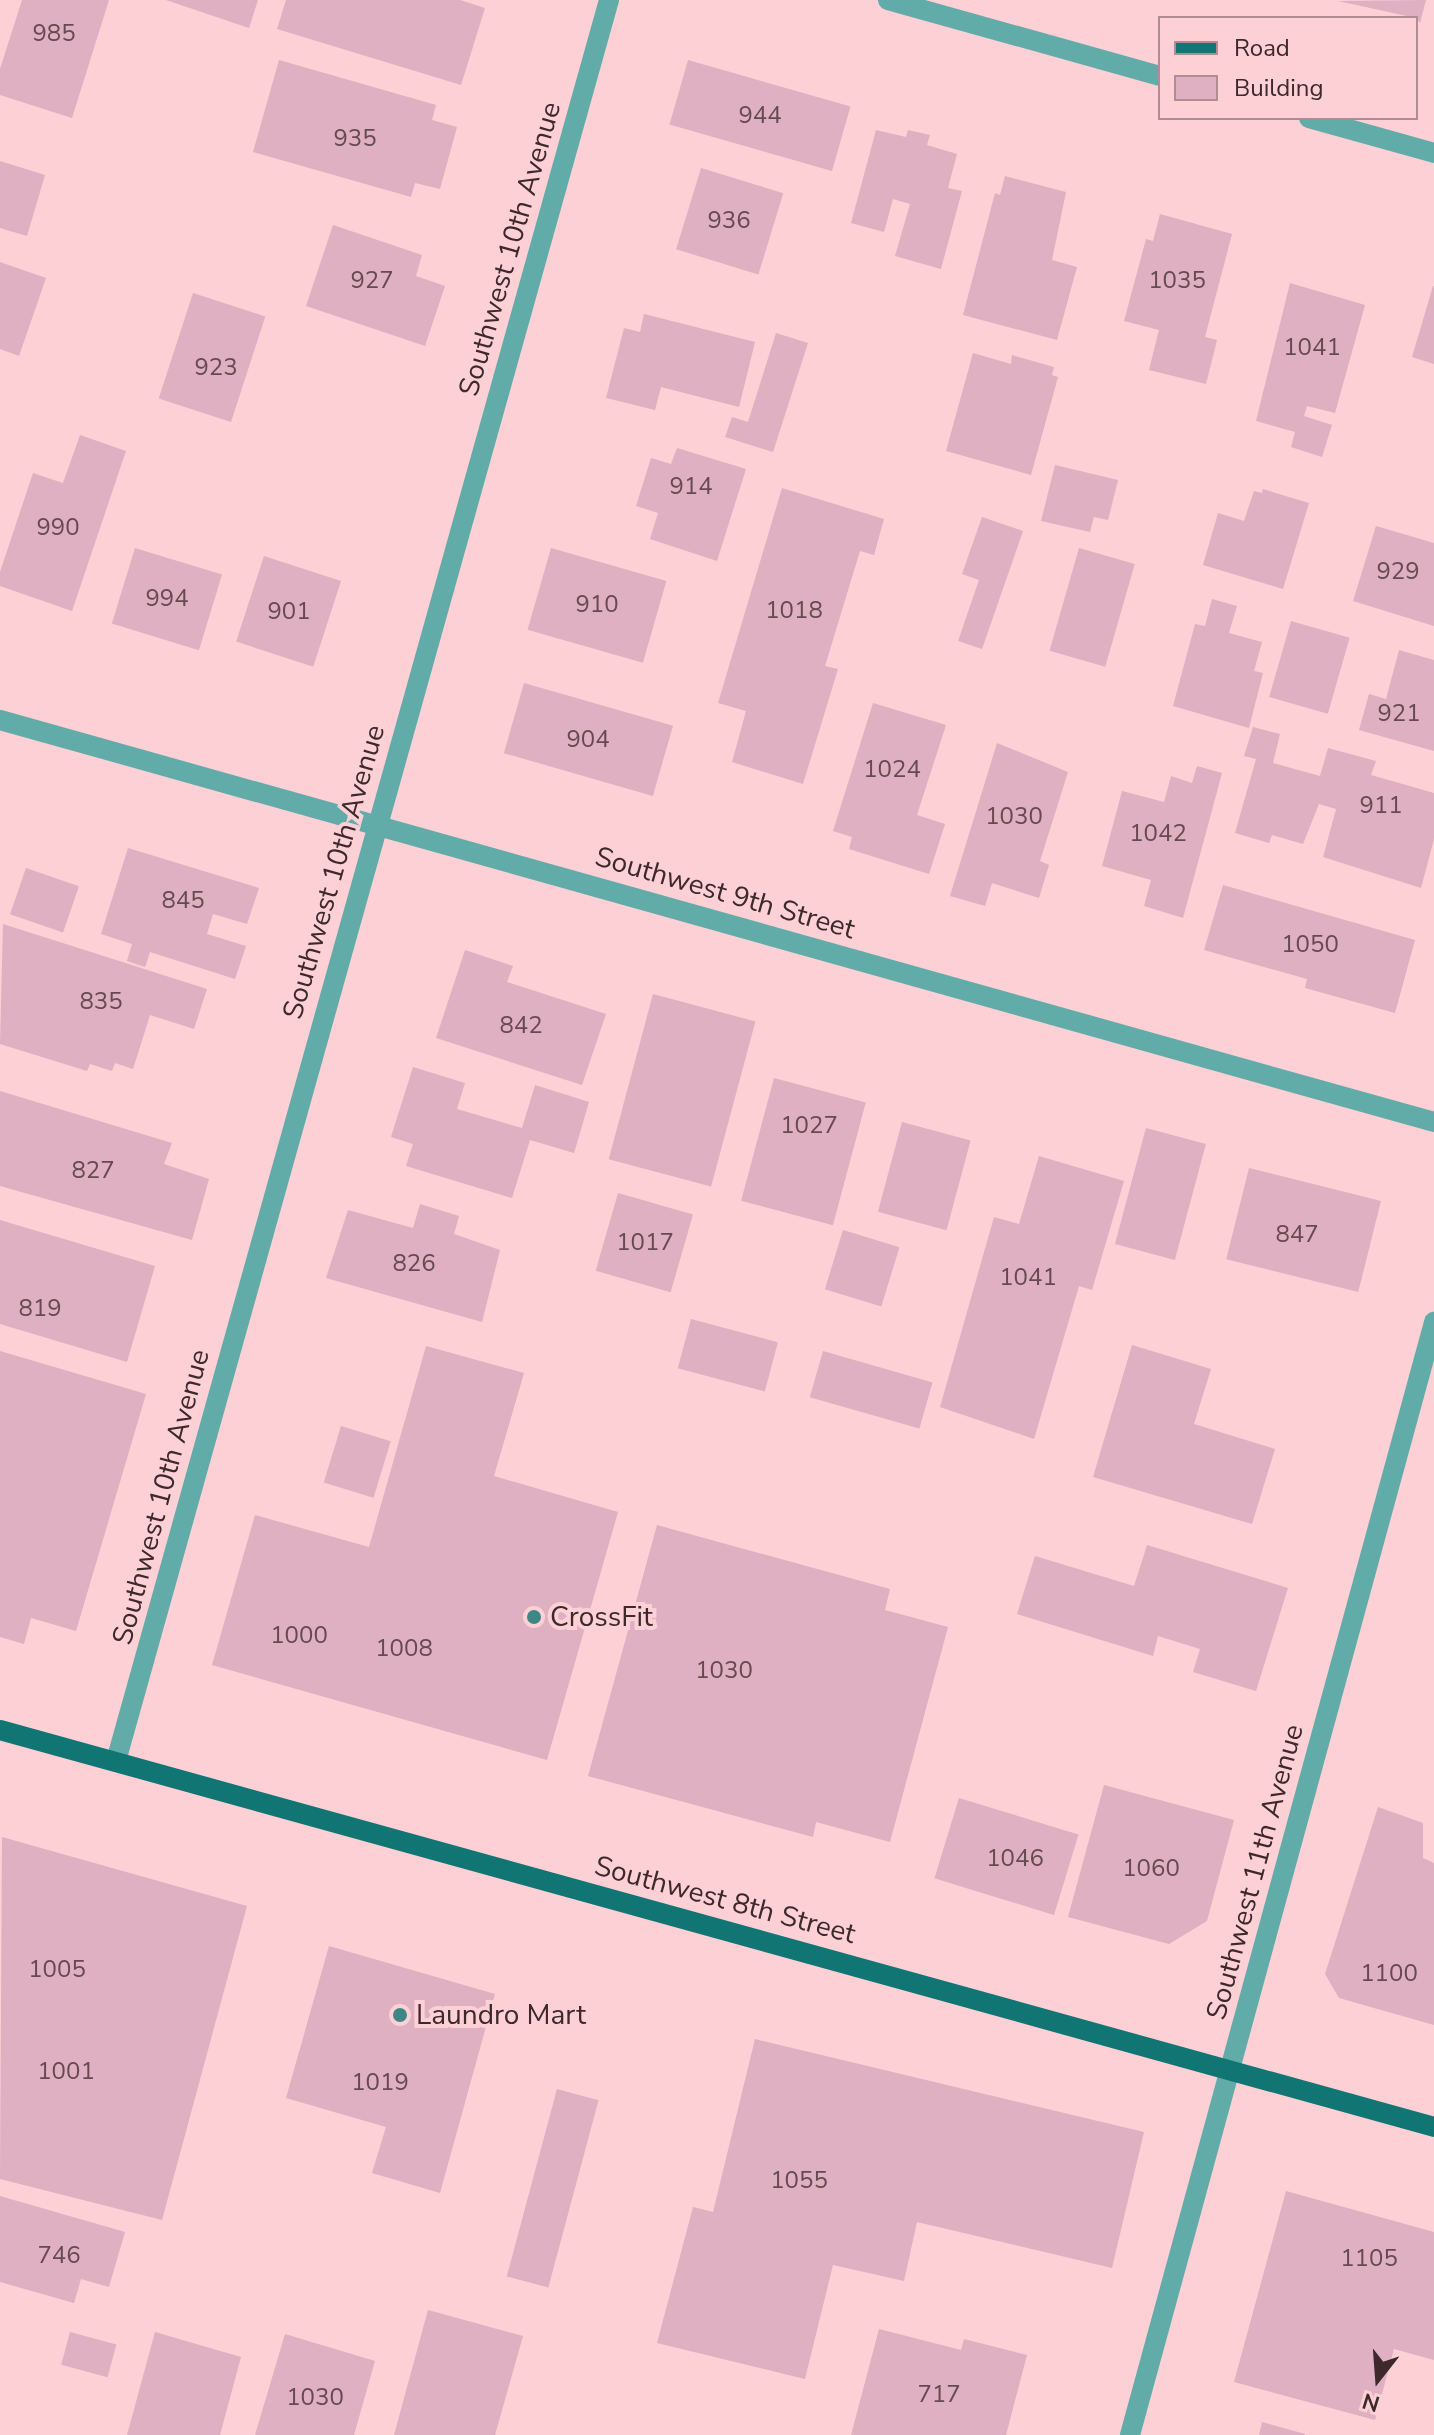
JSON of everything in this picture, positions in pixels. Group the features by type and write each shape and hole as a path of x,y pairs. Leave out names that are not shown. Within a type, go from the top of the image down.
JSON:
{"main road":[{"name":"Southwest 8th Street","path":"0,1730 1434,2127"}],"street":[{"name":"Southwest 10th Avenue","path":"116,1761 609,0"},
{"path":"888,0 1158,75"},
{"path":"1316,120 1434,153"},
{"name":"Southwest 9th Street","path":"0,720 1434,1122"},
{"name":"Southwest 11th Avenue","path":"1130,2435 1434,1322"}],"building":[{"path":"22,0 109,0 72,118 0,95 0,69"},
{"path":"166,0 258,0 249,28"},
{"path":"286,0 460,0 485,8 461,85 277,29"},
{"path":"1426,0 1420,23 1418,16 1338,1"},
{"path":"279,60 436,105 432,120 457,127 440,189 415,183 411,197 253,152"},
{"path":"688,60 850,107 832,171 670,124"},
{"path":"876,130 906,137 908,130 930,135 927,145 957,154 948,188 962,191 941,269 895,256 910,204 893,199 884,232 851,223"},
{"path":"0,161 45,175 27,236 0,228"},
{"path":"701,168 783,193 758,274 676,249"},
{"path":"1005,176 1066,192 1052,260 1077,267 1057,340 963,315 995,193 1000,195"},
{"path":"1160,214 1232,234 1205,337 1217,340 1206,384 1149,370 1159,330 1124,321 1146,239 1153,241"},
{"path":"333,225 422,255 416,276 445,286 425,346 306,306"},
{"path":"0,262 46,278 19,356 0,349"},
{"path":"1290,283 1365,305 1335,413 1307,406 1304,416 1332,425 1322,457 1291,447 1295,432 1256,421"},
{"path":"1434,286 1434,364 1412,357"},
{"path":"193,293 265,316 231,422 159,399"},
{"path":"644,314 755,342 739,407 661,387 655,410 606,398 624,328 640,332"},
{"path":"776,333 808,343 773,452 725,437 732,417 748,422"},
{"path":"973,353 1011,364 1012,355 1054,367 1052,375 1058,377 1031,475 946,451"},
{"path":"80,435 126,451 72,611 0,586 0,572 33,473 63,483"},
{"path":"677,448 746,469 717,561 650,539 658,513 636,506 651,458 671,464"},
{"path":"1055,465 1118,480 1108,520 1094,517 1090,532 1041,521"},
{"path":"782,488 884,519 874,555 860,551 825,666 838,669 803,784 732,762 746,711 718,703"},
{"path":"1263,489 1309,503 1283,589 1203,565 1218,513 1244,521 1254,491 1262,493"},
{"path":"982,517 1023,531 982,649 958,641 979,580 962,574"},
{"path":"1376,526 1434,543 1434,626 1353,601"},
{"path":"135,548 222,575 199,650 112,624"},
{"path":"551,548 666,581 643,663 528,630"},
{"path":"1079,548 1135,564 1105,667 1050,651"},
{"path":"264,556 341,581 313,667 236,642"},
{"path":"1212,599 1237,606 1229,633 1262,642 1254,671 1263,673 1249,728 1173,706 1195,624 1205,626"},
{"path":"1291,621 1350,638 1328,714 1269,697"},
{"path":"1399,650 1434,660 1434,751 1359,730 1369,694 1386,699"},
{"path":"524,683 673,726 653,796 504,753"},
{"path":"873,703 946,725 917,815 945,824 929,874 849,849 852,837 833,831"},
{"path":"1253,727 1280,734 1273,763 1320,776 1328,748 1376,761 1371,775 1434,793 1434,839 1421,888 1323,857 1336,809 1319,804 1303,844 1272,835 1269,843 1235,833 1256,759 1244,756"},
{"path":"997,743 1068,772 1040,861 1049,865 1039,898 992,883 985,906 950,896"},
{"path":"1197,766 1222,773 1183,918 1144,906 1151,880 1102,866 1122,791 1164,802 1171,776 1192,783"},
{"path":"128,848 259,888 247,924 213,914 207,934 246,946 235,979 150,952 145,967 127,961 132,944 101,934"},
{"path":"26,868 79,886 63,933 10,914"},
{"path":"1223,885 1415,940 1395,1013 1305,988 1307,979 1204,950"},
{"path":"3,924 207,989 194,1029 150,1015 133,1069 115,1063 112,1071 90,1064 87,1071 0,1044"},
{"path":"465,950 513,966 507,982 606,1014 582,1085 436,1038"},
{"path":"653,994 755,1021 711,1187 609,1159"},
{"path":"413,1067 465,1083 457,1109 522,1128 535,1085 589,1102 574,1153 530,1140 512,1198 406,1166 413,1144 391,1137"},
{"path":"774,1078 866,1103 833,1225 741,1201"},
{"path":"0,1091 172,1143 164,1164 209,1179 192,1240 0,1186"},
{"path":"902,1122 971,1140 947,1230 878,1212"},
{"path":"1146,1128 1206,1144 1175,1260 1115,1244"},
{"path":"1039,1156 1124,1181 1092,1290 1079,1286 1034,1439 940,1407 994,1217 1019,1224"},
{"path":"1249,1168 1381,1201 1358,1292 1226,1259"},
{"path":"618,1193 693,1214 671,1292 596,1271"},
{"path":"420,1204 459,1216 454,1234 500,1250 482,1322 326,1278 348,1210 413,1228"},
{"path":"0,1220 155,1266 127,1362 0,1324"},
{"path":"843,1230 899,1247 881,1307 825,1289"},
{"path":"691,1319 778,1342 765,1392 678,1368"},
{"path":"1132,1345 1211,1369 1194,1424 1275,1449 1252,1524 1093,1477"},
{"path":"426,1346 524,1373 494,1476 618,1512 547,1760 212,1665 255,1515 369,1547"},
{"path":"0,1351 146,1394 76,1631 31,1618 24,1644 0,1637"},
{"path":"823,1351 933,1382 919,1429 810,1397"},
{"path":"341,1426 391,1441 373,1498 324,1482"},
{"path":"657,1525 890,1589 885,1610 948,1627 890,1842 816,1822 813,1837 588,1776"},
{"path":"1147,1545 1288,1588 1256,1691 1193,1672 1200,1649 1158,1636 1153,1656 1017,1614 1035,1556 1134,1586"},
{"path":"1104,1785 1234,1820 1207,1921 1169,1944 1068,1917"},
{"path":"959,1798 1079,1835 1054,1915 934,1878"},
{"path":"1378,1807 1423,1823 1423,1858 1434,1863 1434,2025 1339,1998 1325,1974"},
{"path":"2,1837 247,1906 162,2220 0,2179"},
{"path":"329,1946 495,1994 440,2193 372,2173 386,2127 286,2098"},
{"path":"755,2039 1144,2132 1112,2268 917,2222 904,2281 833,2265 805,2379 657,2343 693,2207 713,2212"},
{"path":"557,2089 599,2100 548,2288 507,2276"},
{"path":"1286,2191 1434,2232 1434,2360 1394,2349 1375,2420 1234,2382"},
{"path":"0,2196 125,2232 109,2287 81,2279 74,2303 0,2282"},
{"path":"428,2310 523,2336 495,2435 394,2435"},
{"path":"879,2329 961,2350 964,2339 1027,2355 1006,2435 851,2435"},
{"path":"70,2332 116,2344 108,2377 61,2365"},
{"path":"155,2332 241,2357 220,2435 127,2435"},
{"path":"285,2334 375,2361 354,2435 255,2435"},
{"path":"1262,2422 1305,2434 1305,2435 1259,2435"}],"place":[{"name":"CrossFit","path":"534,1617"},
{"name":"Laundro Mart","path":"400,2015"}]}
